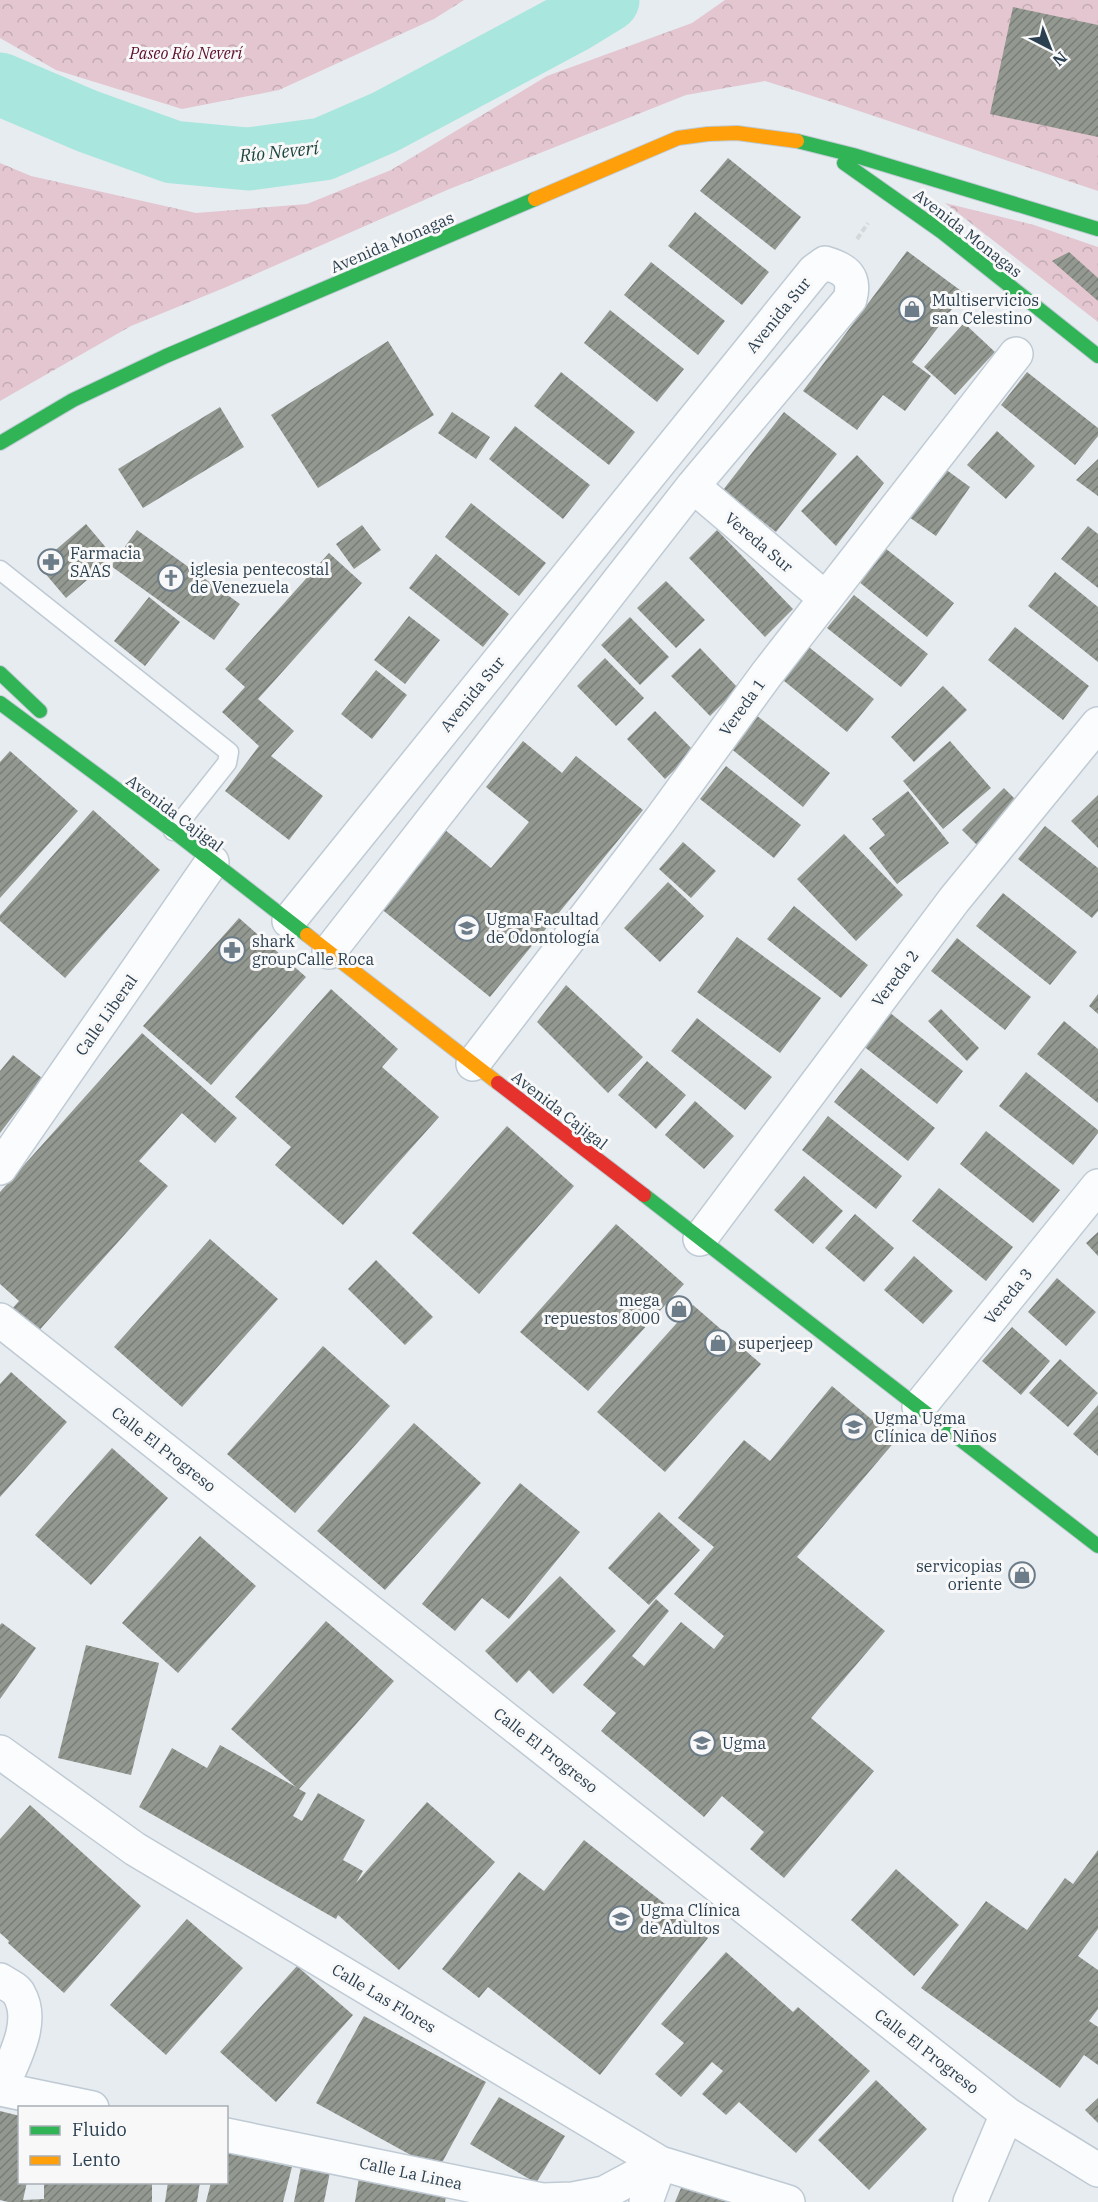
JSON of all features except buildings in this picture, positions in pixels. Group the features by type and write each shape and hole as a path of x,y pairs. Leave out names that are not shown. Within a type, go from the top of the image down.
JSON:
{"main road":[{"name":"Avenida Monagas","path":"0,443 73,399 166,356 678,138 705,132 734,131 813,143 1098,229"},
{"name":"Avenida Monagas","path":"813,143 883,189 942,232 1098,356"},
{"path":"0,673 47,718"},
{"name":"Avenida Cajigal","path":"0,703 173,831 1098,1546"},
{"path":"64,734 149,813"}],"street":[{"name":"Avenida Sur","path":"289,921 814,271 825,263 837,266"},
{"path":"329,952 693,486 850,299 853,289 850,278 837,266"},
{"name":"Vereda 1","path":"473,1064 660,820 766,675 1016,354"},
{"name":"Vereda Sur","path":"693,486 825,598"},
{"name":"Vereda 2","path":"700,1239 954,900 1098,724"},
{"name":"Calle Liberal","path":"0,1168 212,862"},
{"name":"Vereda 3","path":"919,1407 1098,1186"},
{"name":"Calle El Progreso","path":"0,1320 1007,2114 1098,2170"},
{"name":"Calle Las Flores","path":"0,1752 135,1849 660,2163 788,2202"},
{"path":"0,1980 19,1993 25,2012 24,2031 1,2089 82,2106"},
{"path":"970,2202 1007,2114"},
{"name":"Calle La Linea","path":"228,2135 542,2200 573,2199 604,2193 660,2163"},
{"path":"646,2202 660,2163"}],"lane":[{"path":"0,570 229,752 227,763 173,831"}],"path":[{"path":"837,266 871,219 883,189"}],"green space":[{"name":"Paseo Río Neverí","path":"0,0 464,0 434,19 279,90 182,109 56,70 0,38"},
{"path":"725,0 1098,0 1098,191 765,81 686,95 447,190 224,288 131,326 0,401 0,163 31,176 196,213 307,204 391,170 547,76 692,23"},
{"path":"945,203 1034,225 1098,247 1098,322"}],"waterway":[{"name":"Río Neverí","path":"0,84 87,121 173,152 248,159 323,149 385,122 572,22 608,0"}],"traffic: fast":[{"path":"797,141 853,155 1098,229"},
{"path":"844,163 942,232 1098,356"},
{"path":"0,443 73,400 166,356 535,199"},
{"path":"0,673 40,711"},
{"path":"0,703 173,831 307,935"},
{"path":"644,1195 1098,1546"}],"traffic: slow":[{"path":"535,199 678,138 737,133 797,141"},
{"path":"307,935 498,1083"}],"traffic: jam":[{"path":"498,1083 644,1195"}],"place":[{"name":"Multiservicios san Celestino","path":"912,309"},
{"name":"Farmacia SAAS","path":"51,562"},
{"name":"iglesia pentecostal de Venezuela","path":"171,578"},
{"name":"Ugma Facultad de Odontología","path":"467,928"},
{"name":"shark groupCalle Roca","path":"232,950"},
{"name":"mega repuestos 8000","path":"679,1309"},
{"name":"superjeep","path":"718,1343"},
{"name":"Ugma Ugma Clínica de Niños","path":"854,1427"},
{"name":"servicopias oriente","path":"1022,1575"},
{"name":"Ugma","path":"702,1743"},
{"name":"Ugma Clínica de Adultos","path":"621,1919"}]}
